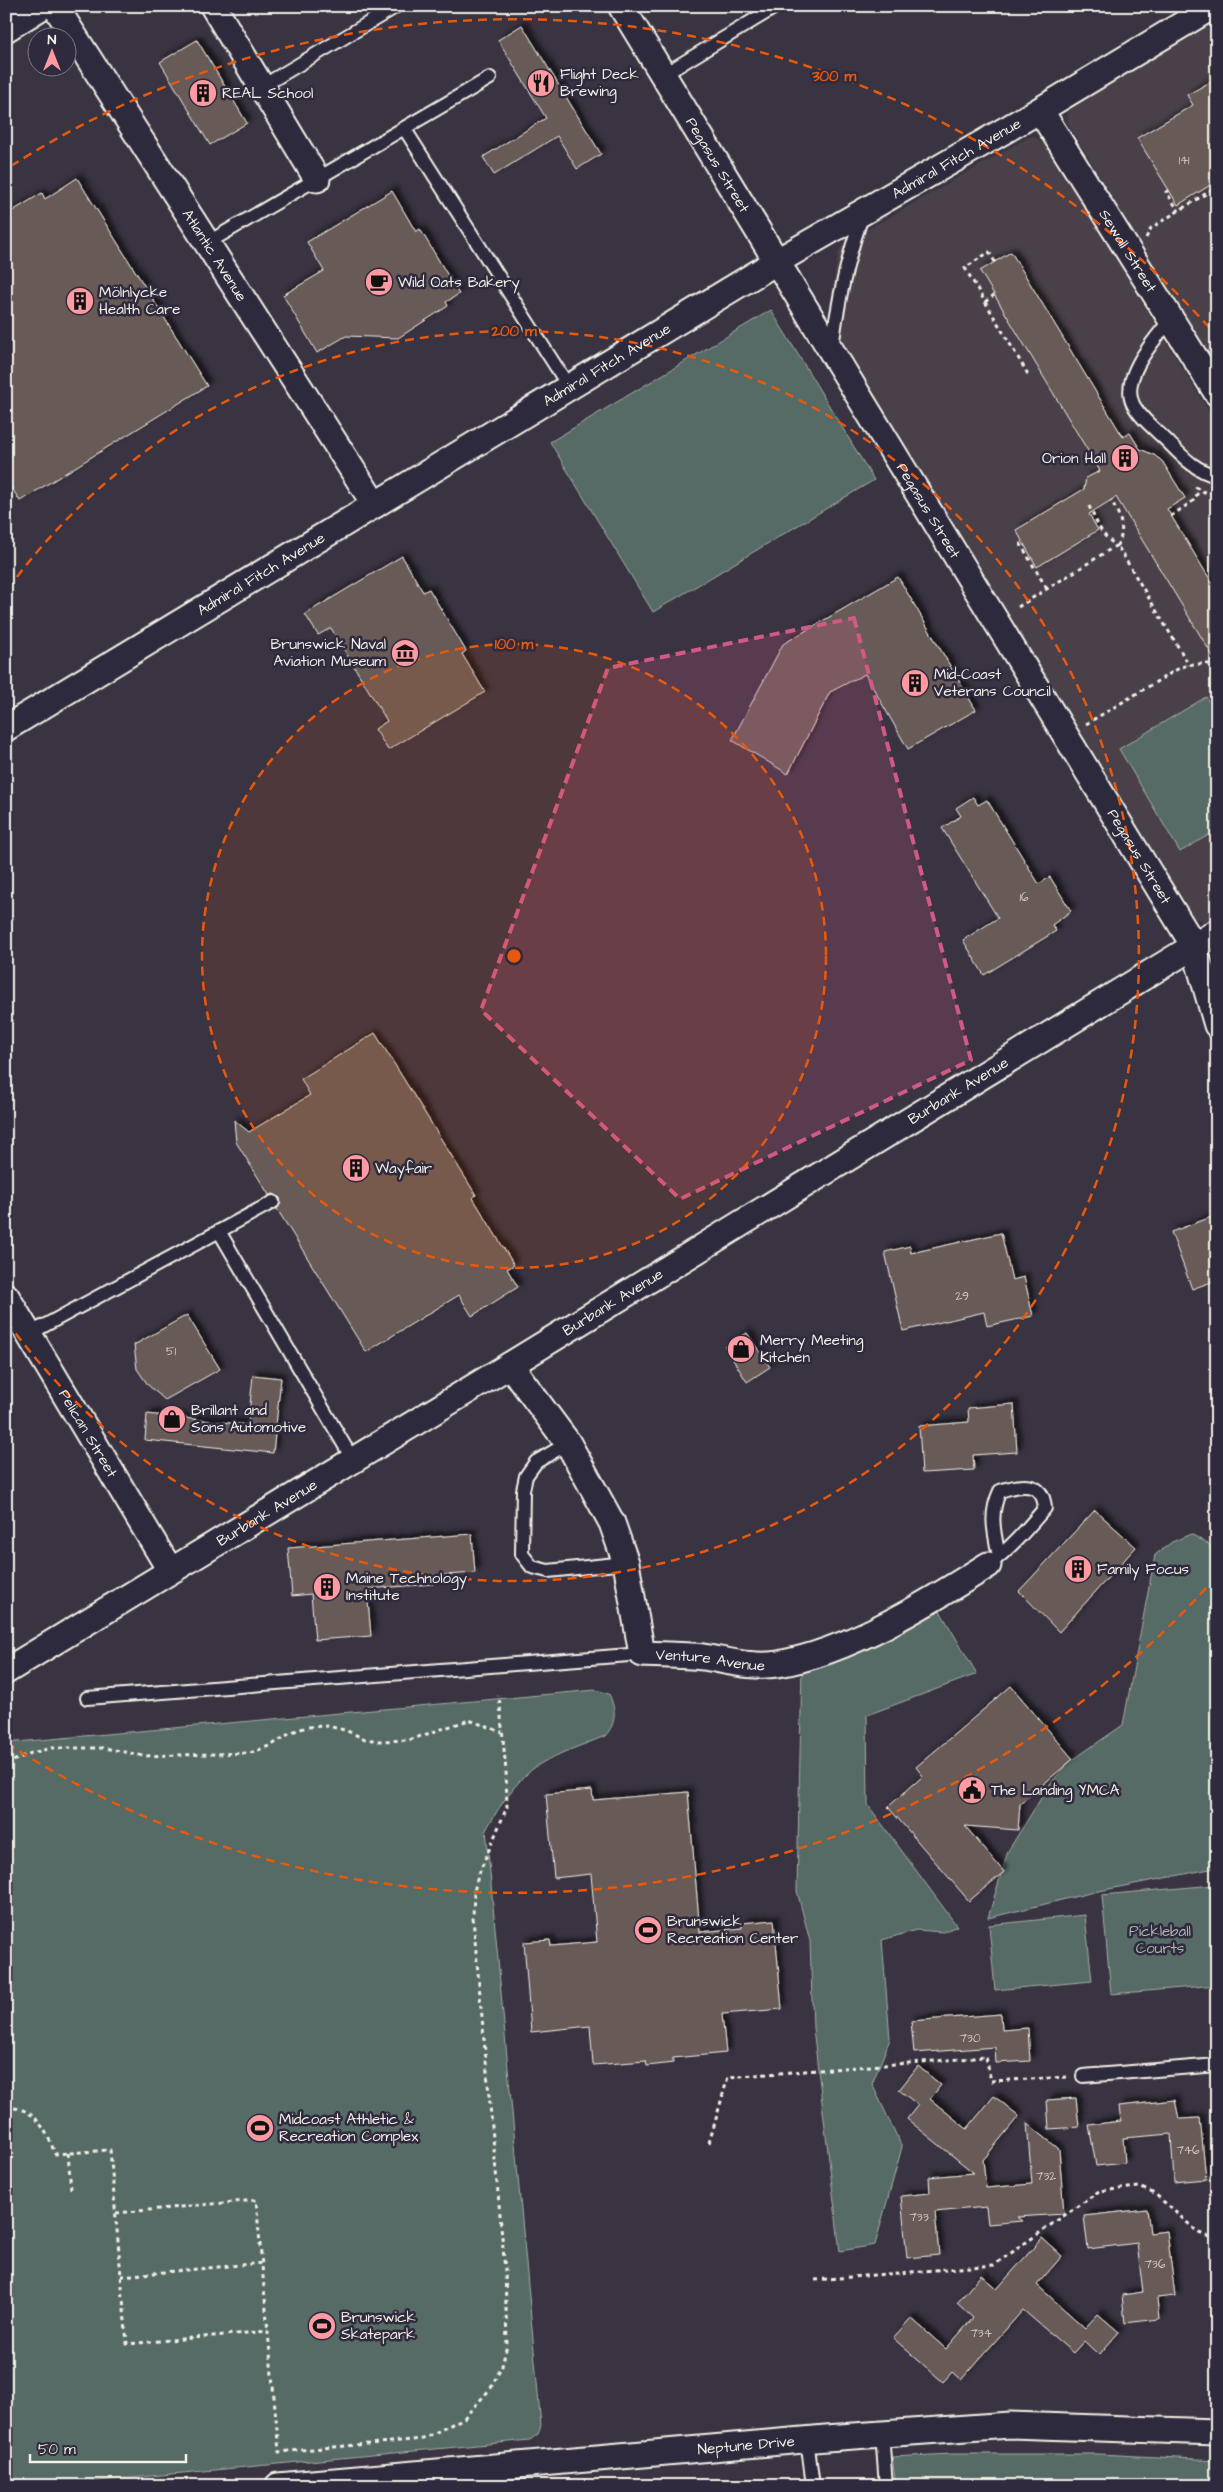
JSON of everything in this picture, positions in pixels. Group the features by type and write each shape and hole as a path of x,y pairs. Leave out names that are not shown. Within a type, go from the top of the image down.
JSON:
{"street":[{"path":"6,29 43,6"},
{"name":"Atlantic Avenue","path":"55,6 375,505"},
{"path":"213,6 317,179"},
{"name":"Pegasus Street","path":"621,6 1194,946 1217,1025"},
{"name":"Admiral Fitch Avenue","path":"6,728 776,262 1040,110 1213,6"},
{"name":"Sewall Street","path":"1040,110 1217,393"},
{"name":"Burbank Avenue","path":"6,1671 1217,932"},
{"name":"Pelican Street","path":"6,1296 170,1570"},
{"name":"Venture Avenue","path":"510,1365 568,1443 612,1523 626,1563 642,1654 703,1657 742,1665 778,1664 843,1644 919,1608 994,1561"},
{"name":"Neptune Drive","path":"278,2486 807,2439 1010,2425 1217,2432"}],"lane":[{"path":"261,87 397,6"},
{"path":"663,75 778,6"},
{"path":"207,243 490,78"},
{"path":"404,128 569,387"},
{"path":"831,353 848,257 864,211"},
{"path":"1171,319 1136,367 1131,381 1130,394 1133,404 1146,420 1190,464 1204,473 1217,476"},
{"path":"29,1334 273,1202"},
{"path":"219,1231 353,1460"},
{"path":"568,1443 536,1462 526,1476 523,1490 522,1554 532,1567 548,1571 626,1563"},
{"path":"1027,1485 1038,1490 1044,1499 1045,1508 1011,1547 994,1561 992,1519 994,1504 1000,1491 1014,1486 1027,1485"},
{"path":"88,1698 642,1654"},
{"path":"1083,2076 1217,2065"},
{"path":"882,2433 886,2486"},
{"path":"807,2439 812,2486"}],"path":[{"path":"1212,84 1217,81"},
{"path":"1144,241 1151,228 1215,188"},
{"path":"1169,190 1166,192 1179,211"},
{"path":"995,262 989,252 965,268 1029,376"},
{"path":"985,302 994,295"},
{"path":"1171,516 1193,502 1199,491"},
{"path":"1018,607 1117,545 1121,540 1121,523 1111,500"},
{"path":"1089,506 1110,542 1117,545 1189,665"},
{"path":"1020,543 1047,589"},
{"path":"1066,736 1181,667 1217,664"},
{"path":"116,2213 256,2200 279,2452 423,2439 464,2418 491,2388 502,2366 507,2345 505,2270 473,1918 474,1891 478,1876 507,1807 499,1695"},
{"path":"6,1764 30,1752 68,1747 105,1748 144,1756 250,1753 272,1745 292,1732 307,1727 327,1726 345,1730 364,1739 380,1741 409,1740 469,1720 502,1732"},
{"path":"709,2143 728,2077 986,2057 991,2082 1083,2076"},
{"path":"6,2108 24,2109 34,2115 50,2140 55,2154 110,2150 127,2344 268,2331"},
{"path":"68,2153 71,2190"},
{"path":"815,2280 994,2265 1099,2191 1140,2187 1155,2194 1199,2233 1217,2240"},
{"path":"121,2276 262,2263"}],"highlighted area":[{"path":"854,618 971,1060 680,1199 481,1010 608,668"}],"shaded area":[{"path":"1217,18 1217,369 1068,124 1068,114 1073,104"},
{"path":"1034,136 1048,148 1217,425 1217,919 1213,921 1194,918 831,324 829,308 839,250 844,243 1027,138"}],"green space":[{"path":"771,310 874,480 653,612 550,442"},
{"path":"1206,697 1217,715 1217,830 1180,852 1119,749"},
{"path":"1191,1534 1210,1545 1217,1599 1217,1864 1215,1868 1094,1892 988,1918 1008,1851 1050,1784 1068,1763 1123,1725 1155,1555 1172,1542"},
{"path":"940,1611 977,1674 867,1715 868,1805 957,1926 943,1932 916,1930 882,1940 890,2039 872,2084 902,2147 875,2245 840,2251 813,2028 810,1941 797,1891 802,1666 895,1632"},
{"name":"Midcoast Athletic & Recreation Complex","path":"596,1690 609,1694 611,1700 614,1716 609,1731 605,1736 556,1756 532,1770 509,1794 486,1830 541,2426 538,2434 530,2440 46,2486 6,2486 6,1743"},
{"name":"Pickleball Courts","path":"1214,1885 1217,1915 1217,1985 1111,1994 1102,1895"},
{"path":"1085,1915 1092,1981 995,1990 989,1925"},
{"path":"952,2454 1099,2454 1217,2460 1217,2486 896,2486 892,2457"}],"building":[{"name":"Flight Deck Brewing","path":"522,25 601,154 577,169 557,136 494,175 483,157 546,118 498,40"},
{"name":"REAL School","path":"197,40 247,123 210,145 160,62"},
{"path":"1210,82 1217,93 1217,181 1178,205 1137,138 1193,105 1187,95"},
{"name":"Mölnlycke Health Care","path":"77,178 207,386 20,501 6,479 6,215 42,193 45,199"},
{"name":"Wild Oats Bakery","path":"392,191 416,232 420,229 459,294 446,302 448,306 398,338 346,336 317,353 283,295 324,271 307,242"},
{"name":"Orion Hall","path":"1011,252 1123,437 1130,433 1140,449 1162,461 1185,498 1167,509 1217,591 1217,663 1116,497 1089,514 1098,530 1037,567 1016,530 1084,489 1086,478 1100,471 980,271"},
{"name":"Brunswick Naval Aviation Museum","path":"402,556 423,592 429,589 466,651 462,654 485,692 388,750 375,729 387,721 331,628 318,635 305,614"},
{"name":"Mid-Coast Veterans Council","path":"898,577 976,710 908,749 865,674 830,692 788,774 732,740 783,644"},
{"path":"973,797 978,805 987,800 1039,884 1050,877 1071,911 1052,925 1056,931 984,975 963,940 998,918 942,828 961,816 956,808"},
{"name":"Wayfair","path":"375,1033 476,1195 473,1198 514,1265 507,1269 518,1287 472,1316 459,1295 366,1352 277,1209 281,1203 280,1198 274,1194 269,1195 236,1142 234,1120 249,1132 310,1095 301,1079"},
{"path":"1217,1215 1217,1280 1192,1289 1171,1232"},
{"path":"1001,1233 1012,1280 1024,1277 1033,1316 987,1326 984,1312 903,1331 885,1252 910,1246 911,1253"},
{"path":"187,1315 220,1369 165,1400 148,1385 137,1369 134,1345"},
{"path":"747,1333 770,1367 747,1382 725,1347"},
{"name":"Brillant and Sons Automotive","path":"253,1375 281,1378 273,1453 145,1440 147,1414 248,1425"},
{"path":"1014,1404 1017,1452 973,1455 974,1470 922,1473 919,1426 969,1422 968,1408"},
{"name":"Family Focus","path":"1095,1510 1136,1547 1059,1632 1019,1591"},
{"name":"Maine Technology Institute","path":"472,1534 475,1573 432,1576 433,1584 367,1589 371,1636 315,1640 311,1594 292,1596 288,1548"},
{"name":"The Landing YMCA","path":"1011,1686 1073,1759 1020,1804 1018,1830 965,1826 1004,1872 969,1901 888,1807 923,1776 916,1767"},
{"name":"Brunswick Recreation Center","path":"592,1790 593,1800 688,1792 700,1932 742,1928 742,1923 774,1920 782,2009 722,2014 726,2053 673,2058 673,2063 647,2066 646,2061 593,2065 590,2026 531,2032 524,1942 550,1940 551,1946 597,1942 591,1874 554,1878 546,1794"},
{"path":"1001,2014 1002,2030 1028,2028 1030,2061 996,2063 995,2047 914,2053 911,2021"},
{"path":"918,2066 941,2085 930,2099 967,2129 994,2096 1019,2116 983,2160 986,2188 1032,2184 1027,2123 1059,2149 1064,2214 1017,2217 1022,2221 988,2224 986,2207 935,2212 939,2255 907,2258 901,2196 930,2193 929,2177 974,2173 907,2119 918,2105 899,2090"},
{"path":"1076,2098 1079,2127 1049,2129 1047,2100"},
{"path":"1175,2100 1179,2119 1200,2118 1206,2179 1174,2182 1171,2134 1123,2138 1125,2163 1096,2166 1089,2125 1121,2121 1119,2106"},
{"path":"1147,2209 1150,2233 1167,2231 1175,2296 1157,2298 1159,2319 1125,2323 1122,2295 1143,2292 1137,2243 1088,2249 1084,2216"},
{"path":"1042,2238 1062,2256 1037,2285 1085,2328 1098,2314 1119,2332 1099,2355 1084,2341 1073,2353 1023,2310 961,2380 952,2372 943,2382 893,2338 911,2318 946,2349 973,2318 957,2303 981,2275 997,2289"}],"place":[{"name":"Flight Deck Brewing","path":"541,83"},
{"name":"REAL School","path":"203,93"},
{"name":"Wild Oats Bakery","path":"379,282"},
{"name":"Mölnlycke Health Care","path":"80,301"},
{"name":"Orion Hall","path":"1125,458"},
{"name":"Brunswick Naval Aviation Museum","path":"405,653"},
{"name":"Mid-Coast Veterans Council","path":"915,683"},
{"name":"Wayfair","path":"356,1168"},
{"name":"Merry Meeting Kitchen","path":"741,1349"},
{"name":"Brillant and Sons Automotive","path":"172,1419"},
{"name":"Family Focus","path":"1078,1569"},
{"name":"Maine Technology Institute","path":"327,1587"},
{"name":"The Landing YMCA","path":"972,1790"},
{"name":"Brunswick Recreation Center","path":"648,1930"},
{"name":"Midcoast Athletic & Recreation Complex","path":"260,2128"},
{"name":"Brunswick Skatepark","path":"322,2326"}]}
